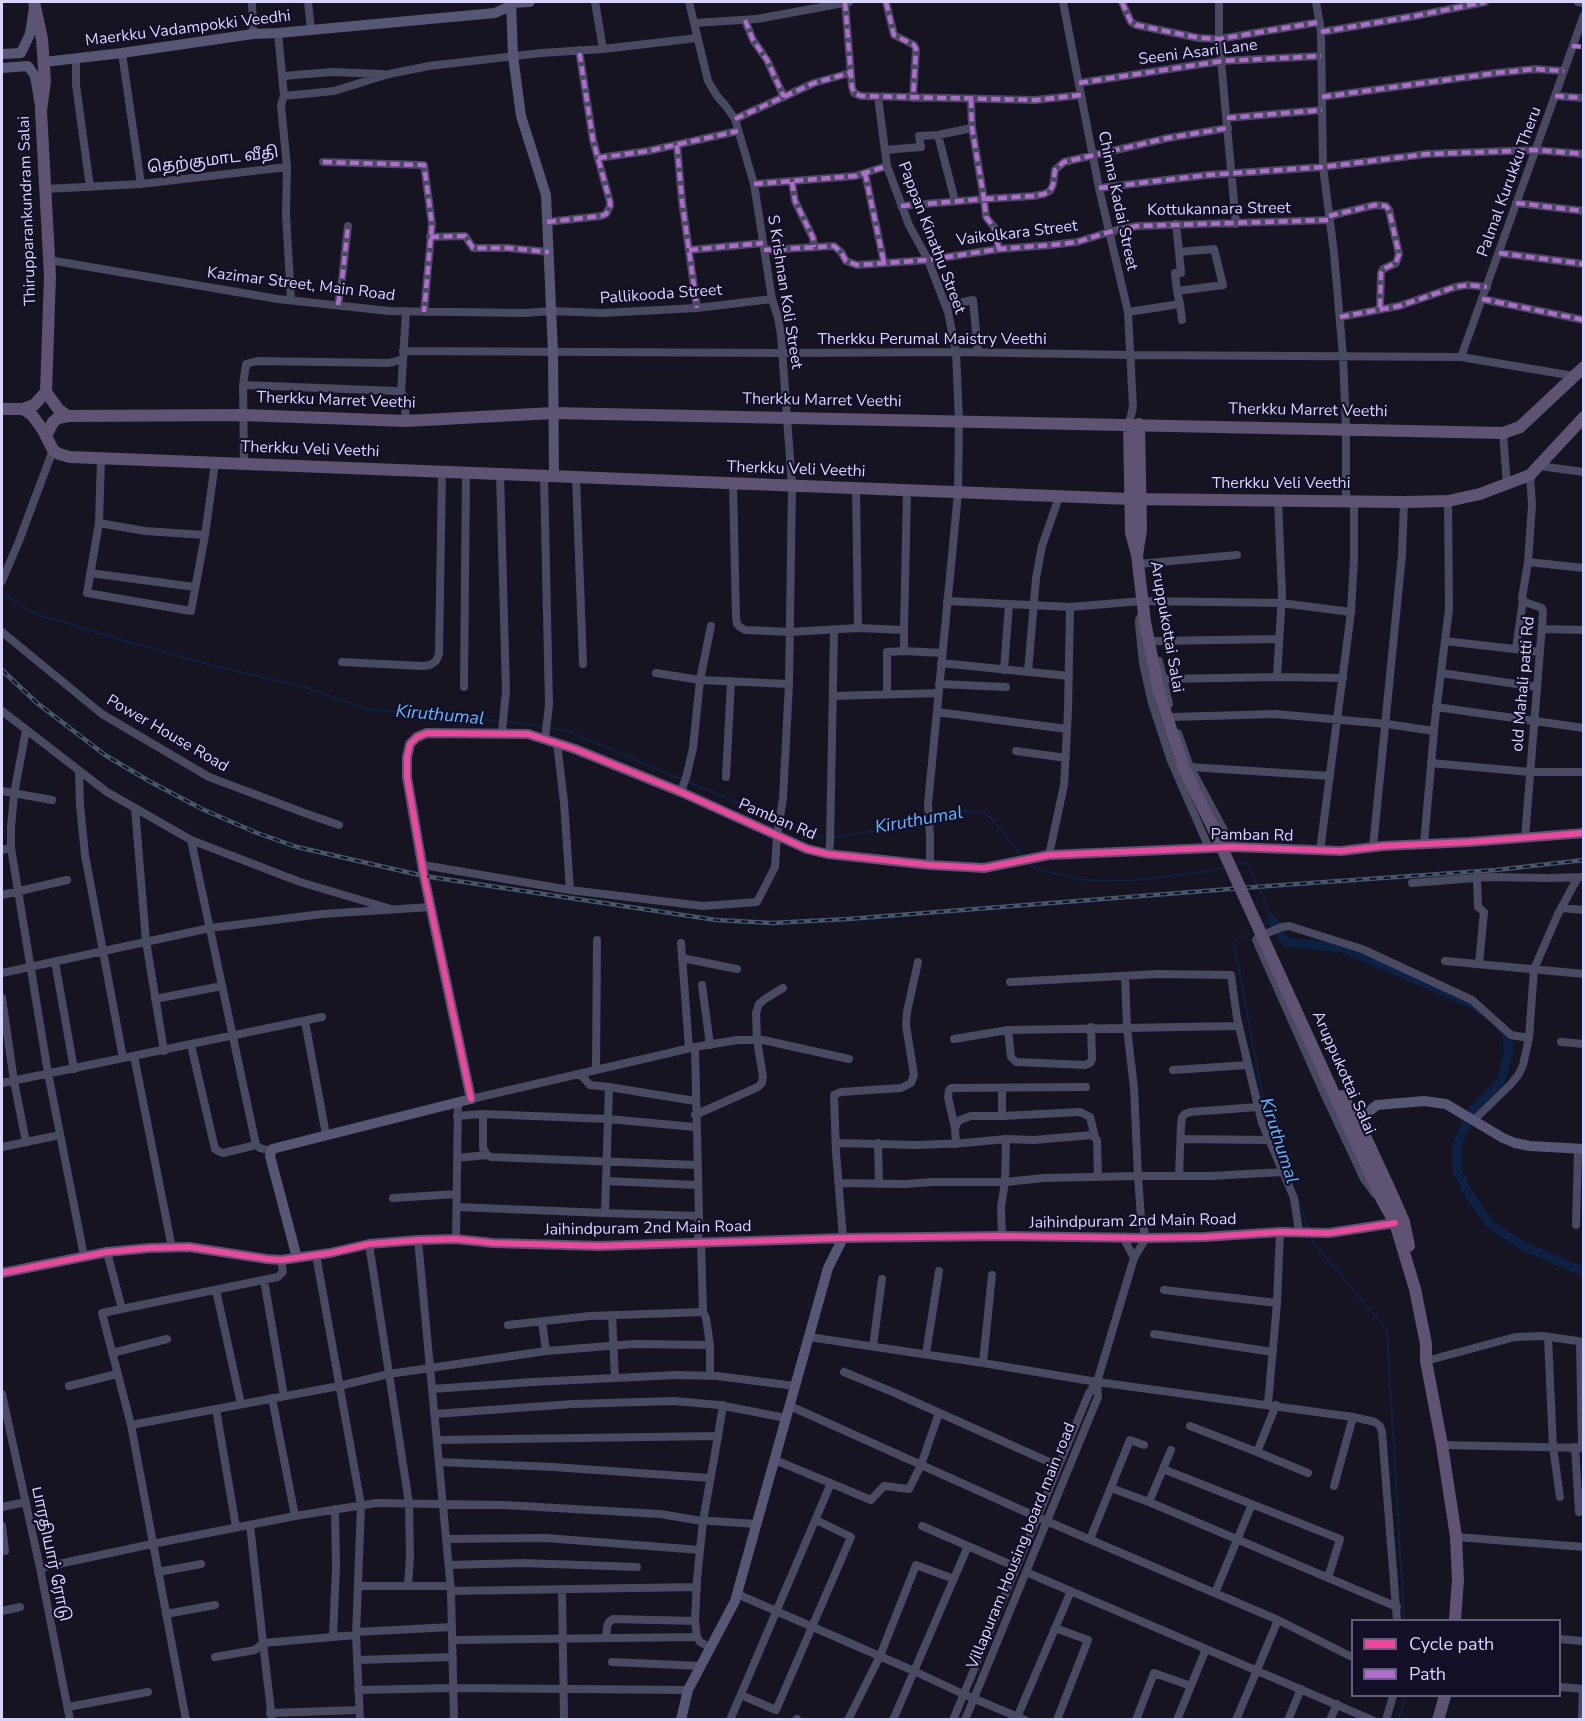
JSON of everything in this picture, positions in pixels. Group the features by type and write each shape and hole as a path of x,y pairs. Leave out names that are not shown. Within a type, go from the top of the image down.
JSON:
{"main road":[{"name":"Thirupparankundram Salai","path":"34,4 42,39 45,81 41,111 49,260 46,392"},
{"path":"1503,433 1520,426 1584,367"},
{"path":"2,409 23,409 34,405 46,392 59,410 68,416"},
{"path":"23,409 38,422 52,450"},
{"name":"Therkku Marret Veethi","path":"68,416 243,415 406,421 553,413 1503,433"},
{"path":"46,436 53,422 58,418 68,416"},
{"name":"Therkku Veli Veethi","path":"52,450 70,457 1135,500 1404,502 1448,501 1480,494 1530,475 1582,421"},
{"name":"Aruppukottai Salai","path":"1134,424 1135,500 1141,530 1138,560 1144,612 1159,692 1184,769 1382,1200 1395,1223 1415,1289 1426,1344 1426,1361 1442,1445 1455,1538 1458,1579 1455,1619"},
{"path":"1329,1083 1346,1100 1359,1123 1404,1222 1423,1292 1426,1312 1426,1344"},
{"path":"1438,1719 1444,1697"}],"street":[{"path":"252,2 253,34"},
{"path":"308,2 311,30"},
{"path":"530,2 512,2 513,56 521,116 546,195 549,252 553,413 549,476 549,705 545,736"},
{"name":"Maerkku Vadampokki Veedhi","path":"44,62 253,34 495,14 512,2"},
{"path":"595,2 603,49"},
{"name":"S Krishnan Koli Street","path":"570,890 703,906 757,902 775,867 781,815 789,684 792,486 782,353 754,184 735,119 708,81 690,2"},
{"path":"694,24 745,20 847,2 852,87 854,93 861,96 1035,100 1081,95"},
{"path":"886,2 894,35 914,45 916,49 913,98"},
{"name":"Chinna Kadai Street","path":"1063,2 1099,188 1128,312 1134,424"},
{"path":"1122,2 1126,14 1136,25 1187,36 1219,39 1320,22"},
{"path":"1219,2 1219,39 1236,224"},
{"path":"1316,2 1321,32 1323,167 1340,317 1354,558 1351,612 1320,851"},
{"path":"1321,32 1485,2"},
{"path":"1578,2 1584,3"},
{"path":"2,54 21,53 30,34 34,4"},
{"name":"Palmal Kurukku Theru","path":"1461,357 1584,15"},
{"path":"745,20 753,40 767,60 784,97"},
{"name":"தெற்குமாட வீதி","path":"46,189 141,184 287,167 281,105 284,96 283,76 278,33"},
{"path":"284,96 334,91 389,74 429,66 697,38"},
{"path":"1572,46 1584,47"},
{"path":"547,222 601,216 609,210 610,202 593,140 579,50"},
{"path":"122,53 141,184"},
{"name":"Seeni Asari Lane","path":"1079,83 1222,61 1321,56"},
{"path":"76,58 76,85 90,187"},
{"path":"2,68 28,66 35,76 41,111"},
{"path":"1322,97 1515,71 1535,69 1563,71"},
{"path":"283,76 332,72 389,74"},
{"path":"735,119 814,83 850,73"},
{"path":"1555,96 1584,98"},
{"name":"Pappan Kinathu Street","path":"878,97 888,166 901,206 928,260 946,306 956,352 959,421 958,493 928,811 930,865"},
{"path":"971,100 972,128 986,217 994,227 999,249"},
{"path":"1227,118 1322,110"},
{"path":"885,150 921,147 919,136 938,135 972,128"},
{"path":"901,206 1044,194 1050,191 1055,170 1061,164 1168,138 1228,128"},
{"path":"598,158 648,151 738,131"},
{"path":"938,135 955,201"},
{"path":"677,145 682,201 697,308"},
{"path":"1099,188 1231,173 1323,167 1426,154 1535,150 1584,154"},
{"path":"323,162 424,165 432,224 424,312"},
{"path":"754,184 855,176 888,166"},
{"path":"287,167 286,214 291,300"},
{"path":"866,173 884,262"},
{"path":"792,182 795,201 813,238 814,247"},
{"path":"1516,203 1584,211"},
{"name":"Kottukannara Street","path":"1109,232 1137,226 1236,224 1330,218 1375,205 1386,206 1389,210 1399,254 1396,262 1383,269 1381,273 1380,308"},
{"path":"1176,224 1181,273 1175,273 1182,320"},
{"path":"338,305 348,226"},
{"name":"Vaikolkara Street","path":"689,250 763,246 834,246 838,248 846,261 857,265 928,260 999,249 1077,242 1109,232"},
{"path":"430,237 465,236 473,248 508,248 549,252"},
{"path":"1178,291 1223,285 1214,249 1179,252"},
{"path":"1498,253 1584,264"},
{"name":"Kazimar Street, Main Road","path":"49,260 291,300 338,305 424,312 551,311"},
{"path":"1340,317 1399,306 1455,287 1487,286"},
{"name":"Pallikooda Street","path":"551,311 602,313 697,308 772,299"},
{"path":"1482,299 1584,320"},
{"path":"946,306 973,300 978,352"},
{"path":"1128,312 1180,304"},
{"path":"401,393 406,311"},
{"name":"Therkku Perumal Maistry Veethi","path":"243,385 246,364 257,361 387,363 403,355 553,352 978,352 1461,357 1574,376"},
{"path":"244,464 243,385 393,390 404,396 406,421"},
{"path":"1503,433 1507,485"},
{"path":"2,581 52,450"},
{"path":"101,458 99,523 87,593 190,611 205,534 215,463"},
{"path":"1539,466 1584,472"},
{"path":"342,663 423,666 436,661 439,654 442,472"},
{"path":"464,687 466,473"},
{"path":"500,474 506,691 502,729"},
{"name":"old Mahali patti Rd","path":"1525,838 1542,629 1542,608 1523,600 1522,594 1528,562 1532,505 1530,475"},
{"path":"576,477 583,664"},
{"path":"734,484 737,624 745,630 790,632 858,628 904,630"},
{"path":"856,489 858,628"},
{"path":"904,651 907,491"},
{"path":"1028,672 1036,578 1042,546 1059,497"},
{"path":"1277,677 1281,603 1278,501"},
{"path":"1424,844 1436,707 1449,609 1448,501"},
{"path":"1373,847 1387,724 1402,555 1404,502"},
{"path":"99,523 145,531 205,534"},
{"path":"1138,560 1237,555"},
{"path":"1528,562 1584,568"},
{"path":"90,573 195,587"},
{"path":"1516,649 1523,600"},
{"path":"947,601 1144,612 1281,603 1351,612"},
{"path":"1004,670 1009,604"},
{"path":"1043,856 1064,785 1070,607"},
{"path":"1144,612 1150,620 1173,717 1190,767 1233,848"},
{"path":"1144,612 1140,616 1139,624 1143,663 1152,703 1171,761 1209,848"},
{"path":"682,789 693,748 700,680 711,626"},
{"path":"1542,629 1584,630"},
{"path":"829,849 834,630"},
{"name":"Power House Road","path":"2,632 102,714 209,777 339,825"},
{"path":"1155,641 1279,639"},
{"path":"1445,641 1540,652"},
{"path":"887,694 886,652 942,653"},
{"path":"941,663 1069,676"},
{"path":"656,673 700,680 789,684"},
{"path":"1441,673 1537,687"},
{"path":"1163,679 1343,678"},
{"path":"726,777 731,681"},
{"path":"939,684 1006,687"},
{"path":"833,696 938,693"},
{"path":"1436,707 1584,728"},
{"path":"2,711 107,792 191,840 300,882 391,909"},
{"path":"937,712 1067,729"},
{"path":"1173,717 1275,714 1338,718 1434,731"},
{"name":"Pamban Rd","path":"471,1100 407,777 407,757 410,744 417,737 427,733 502,729 545,736 558,743 682,789 778,833 807,849 829,849 930,865 984,868 1043,856 1209,848 1341,851 1584,833"},
{"path":"26,730 14,794 10,828 11,848 48,1073 84,1256"},
{"path":"423,865 570,890 558,743"},
{"path":"1016,751 1066,758"},
{"path":"1431,763 1530,772 1584,772"},
{"path":"1190,767 1330,776"},
{"path":"79,771 85,855 123,1058"},
{"path":"2,791 52,800"},
{"path":"135,808 146,941 164,1051"},
{"path":"191,840 256,1145 271,1152"},
{"path":"2,849 11,848"},
{"path":"1412,883 1477,878 1580,878"},
{"path":"1477,878 1478,907 1484,912 1479,964"},
{"path":"1474,1120 1519,1074 1523,1065 1529,1038 1534,969 1561,908 1580,878"},
{"path":"2,895 67,880"},
{"path":"2,973 210,928 322,914 431,907"},
{"path":"1561,908 1584,910"},
{"path":"1382,1200 1364,1179 1285,1007 1256,940 1258,937 1282,927 1292,927 1362,949 1472,1000 1512,1035 1529,1038"},
{"path":"596,1070 597,940"},
{"path":"681,943 692,1048 703,1312 717,1376"},
{"path":"682,958 737,969"},
{"path":"1445,961 1584,974"},
{"path":"55,962 74,1069"},
{"path":"683,1719 682,1690 701,1666 735,1601 828,1268 843,1238 834,1095 841,1092 901,1088 908,1086 913,1080 906,1025 918,962"},
{"path":"1010,982 1158,974 1231,975 1239,1026 1262,1123 1294,1198 1299,1232"},
{"path":"1125,976 1141,1218 1146,1238"},
{"path":"702,985 710,1045"},
{"path":"155,999 222,986"},
{"path":"695,1115 758,1087 762,1083 756,1013 759,1004 783,988"},
{"path":"2,998 14,1081 26,1142"},
{"path":"2,1083 322,1017"},
{"path":"305,1021 326,1135"},
{"path":"954,1039 1008,1030 1239,1026"},
{"path":"1008,1030 1011,1057 1016,1062 1085,1065 1092,1059 1091,1027"},
{"path":"297,1258 270,1156 276,1148 596,1070 737,1040 763,1040 849,1059"},
{"path":"1561,1042 1584,1044"},
{"path":"191,1045 215,1149 224,1153 256,1145"},
{"path":"134,1056 172,1248"},
{"path":"1173,1070 1248,1065"},
{"path":"580,1074 590,1084 695,1101"},
{"path":"605,1213 609,1087"},
{"path":"956,1144 948,1097 949,1090 955,1087 1086,1087"},
{"path":"1002,1088 1002,1116"},
{"path":"1359,1123 1377,1105 1424,1101 1446,1104 1515,1143 1581,1149 1576,1225"},
{"path":"456,1239 458,1103"},
{"path":"1179,1176 1181,1125 1185,1114 1258,1107"},
{"path":"955,1128 960,1120 971,1116 1080,1112 1090,1117 1097,1140 1098,1177"},
{"path":"457,1116 483,1114 608,1119 695,1127"},
{"path":"483,1114 483,1148 487,1155"},
{"path":"836,1143 918,1145 1043,1139 1088,1134 1095,1137"},
{"path":"2,1147 60,1135"},
{"path":"1002,1236 1001,1207 1005,1182 1006,1139"},
{"path":"1181,1139 1269,1140"},
{"path":"878,1143 879,1184"},
{"path":"457,1158 487,1155 491,1157 696,1165"},
{"path":"839,1183 1005,1182 1044,1178 1258,1175 1283,1172"},
{"path":"606,1180 697,1185"},
{"path":"393,1198 457,1194"},
{"path":"457,1207 699,1216"},
{"name":"Jaihindpuram 2nd Main Road","path":"2,1273 107,1252 149,1248 189,1247 281,1260 316,1256 369,1244 418,1240 456,1239 493,1243 598,1246 843,1238 1204,1237 1280,1232 1329,1233 1395,1223"},
{"path":"1257,1452 1272,1405 1280,1232"},
{"path":"1123,1237 1134,1258"},
{"name":"Villapuram Housing board main road","path":"953,1719 1089,1393 1097,1382 1134,1258 1146,1238"},
{"path":"418,1240 451,1589 454,1719"},
{"path":"369,1244 409,1503 408,1586"},
{"path":"107,1252 123,1309"},
{"path":"316,1256 361,1505 356,1634 360,1719"},
{"path":"186,1719 131,1425 102,1313 282,1275 284,1272 281,1260"},
{"path":"926,1354 939,1271"},
{"path":"983,1363 992,1275"},
{"path":"873,1346 882,1279"},
{"path":"264,1280 284,1396"},
{"path":"216,1290 241,1404"},
{"path":"1164,1290 1277,1304"},
{"path":"508,1325 612,1315 703,1312"},
{"path":"612,1315 615,1378"},
{"path":"542,1321 546,1351"},
{"path":"1154,1334 1273,1352"},
{"path":"809,1336 1097,1382 1272,1405 1375,1422 1380,1426 1382,1432 1397,1619"},
{"path":"1426,1361 1515,1337 1548,1337 1582,1342 1579,1512"},
{"path":"1548,1337 1553,1447 1560,1497"},
{"path":"112,1353 167,1339"},
{"path":"131,1425 430,1367 546,1351 634,1344 710,1345"},
{"path":"844,1372 1058,1466"},
{"path":"69,1386 117,1374"},
{"path":"432,1389 677,1375 717,1376 795,1386"},
{"name":"Villapuram Housing board main road","path":"965,1719 1098,1397 1097,1382"},
{"name":"பாரதியார் ரோடு","path":"2,1394 70,1719"},
{"path":"272,1398 295,1516"},
{"path":"435,1414 573,1404 674,1401 719,1405 786,1418"},
{"path":"692,1637 699,1520 719,1405"},
{"path":"789,1406 1037,1517 1278,1620 1351,1656"},
{"path":"216,1409 236,1527"},
{"path":"775,1460 871,1500 884,1486 909,1489 921,1465 939,1413"},
{"path":"1334,1486 1353,1417"},
{"path":"1190,1426 1308,1473"},
{"path":"437,1440 714,1436"},
{"path":"1090,1539 1130,1440 1144,1445"},
{"path":"1442,1445 1580,1448"},
{"path":"1149,1502 1171,1450"},
{"path":"439,1462 553,1467 707,1478"},
{"path":"1163,1469 1340,1539 1328,1578"},
{"path":"730,1719 831,1483"},
{"path":"1111,1488 1397,1607"},
{"path":"2,1507 26,1502"},
{"path":"40,1568 236,1527 376,1503 504,1505 660,1514 699,1520 757,1524"},
{"path":"1215,1593 1252,1504"},
{"path":"333,1637 335,1509"},
{"path":"741,1695 776,1710 851,1537 816,1520"},
{"path":"250,1525 271,1716 359,1710"},
{"path":"2,1526 5,1551"},
{"path":"922,1527 1016,1567"},
{"path":"446,1539 546,1538 696,1550"},
{"path":"1455,1538 1584,1547"},
{"path":"893,1719 968,1546"},
{"path":"449,1565 523,1563 637,1567"},
{"path":"158,1572 201,1564"},
{"path":"848,1719 880,1656 916,1565 954,1579"},
{"path":"1026,1572 1372,1719"},
{"path":"358,1586 451,1589 694,1587"},
{"path":"562,1589 564,1719"},
{"path":"737,1594 1019,1718 1071,1591"},
{"path":"166,1614 215,1605"},
{"path":"2,1611 20,1607"},
{"path":"606,1638 607,1627 613,1619 692,1621"},
{"path":"1236,1719 1278,1620"},
{"path":"215,1657 255,1650 263,1643 452,1627"},
{"path":"1055,1628 1088,1641 1057,1719"},
{"path":"452,1640 692,1637 711,1648"},
{"path":"1561,1640 1581,1641"},
{"path":"1177,1719 1206,1649"},
{"path":"357,1660 453,1657"},
{"path":"612,1662 701,1666"},
{"path":"1136,1719 1154,1673 1191,1686"},
{"path":"1561,1687 1582,1689 1582,1719"},
{"path":"358,1690 453,1688 682,1690"},
{"path":"1288,1719 1300,1689"},
{"path":"68,1707 148,1692"},
{"path":"1386,1719 1392,1697"},
{"path":"1330,1719 1337,1704"}],"waterway":[{"name":"Kiruthumal","path":"2,592 33,613 207,664 308,688 367,709 500,721"},
{"name":"Kiruthumal","path":"505,721 544,727"},
{"name":"Kiruthumal","path":"550,728 567,731 825,839 962,811 981,812 991,818 1022,856"},
{"name":"Kiruthumal","path":"1236,865 1246,862 1262,894 1272,920 1263,925"},
{"name":"Kiruthumal","path":"1030,864 1036,869 1084,880 1130,881 1227,867"},
{"path":"1272,920 1286,942 1343,948 1476,1006 1481,1011"},
{"name":"Kiruthumal","path":"1255,930 1234,942 1264,1105 1294,1189"},
{"path":"1500,1027 1506,1032 1509,1050 1501,1081 1473,1109 1457,1145 1457,1170 1470,1196 1490,1224 1521,1245 1584,1272"},
{"name":"Kiruthumal","path":"1298,1200 1308,1228"},
{"name":"Kiruthumal","path":"1311,1236 1313,1242 1387,1330 1404,1619"},
{"name":"Kiruthumal","path":"1398,1720 1406,1697"}],"railway":[{"path":"2,670 37,703 105,755 202,809 257,833 297,847 424,876 716,920 772,923 848,919 1496,870 1584,860"}],"marked path":[{"path":"845,2 852,87 854,93 861,96 1035,100 1081,95"},
{"path":"886,2 894,35 914,45 916,49 913,98"},
{"path":"1122,2 1131,22 1136,25 1199,38 1219,39 1320,22"},
{"path":"1321,32 1485,2"},
{"path":"745,20 753,40 767,60 784,97"},
{"path":"1572,46 1584,47"},
{"path":"547,222 601,216 606,214 610,206 593,140 579,50"},
{"path":"1079,83 1222,61 1321,56"},
{"path":"1322,97 1496,73 1535,69 1564,71"},
{"path":"735,119 814,83 850,73"},
{"path":"1555,96 1584,98"},
{"path":"901,206 984,199 972,128 971,100"},
{"path":"1227,118 1322,110"},
{"path":"999,249 994,227 986,217 984,199 1044,194 1050,191 1055,170 1064,162 1168,138 1228,128"},
{"path":"598,158 648,151 738,131"},
{"path":"677,145 682,201 697,308"},
{"path":"1099,188 1207,175 1323,167 1427,154 1535,150 1584,154"},
{"path":"323,162 424,165 432,224 424,312"},
{"path":"754,184 855,176 887,166"},
{"path":"865,173 884,263"},
{"path":"792,182 795,201 813,238 814,247"},
{"path":"1516,203 1584,211"},
{"path":"1329,216 1375,205 1386,206 1389,210 1399,254 1396,263 1383,269 1381,273 1380,308"},
{"path":"764,250 834,246 846,261 857,265 928,260 999,249 1077,242 1137,226 1330,220"},
{"path":"338,305 348,226"},
{"path":"430,237 465,236 473,248 508,248 549,252"},
{"path":"689,250 763,243"},
{"path":"1499,253 1584,264"},
{"path":"1340,317 1399,306 1455,287 1468,285 1487,287"},
{"path":"1482,299 1584,320"}],"cycle path":[{"path":"471,1099 424,876 407,777 407,757 410,744 417,737 427,733 528,734 575,749 681,792 807,849 828,854 930,865 984,868 1049,855 1233,847 1341,851 1383,846 1584,833"},
{"path":"2,1273 107,1252 149,1248 189,1247 281,1260 330,1253 369,1244 418,1240 456,1239 493,1243 599,1246 843,1238 1204,1237 1280,1232 1329,1233 1395,1223"}]}
